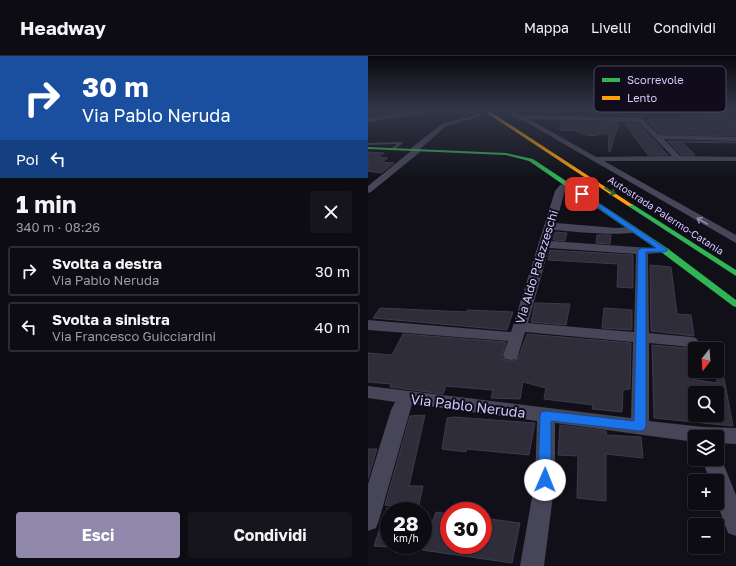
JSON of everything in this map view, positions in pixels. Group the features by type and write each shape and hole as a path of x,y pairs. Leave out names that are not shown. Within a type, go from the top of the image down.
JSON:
{"main road":[{"name":"Autostrada Palermo-Catania","path":"519,133 736,274"},
{"name":"Autostrada Palermo-Catania","path":"531,133 663,215"},
{"path":"368,148 519,156 531,160 664,250 736,304"},
{"path":"650,218 671,237 736,281"}],"street":[{"path":"368,190 435,133"},
{"path":"550,133 736,240"},
{"path":"654,133 678,158"},
{"path":"658,137 736,140"},
{"path":"595,159 736,159"},
{"name":"Via Aldo Palazzeschi","path":"511,355 560,191 564,187 569,186"},
{"path":"549,226 616,231 634,230"},
{"path":"543,244 664,250"},
{"path":"640,426 642,250"},
{"path":"368,325 640,337 691,342"},
{"name":"Via Pablo Neruda","path":"368,392 546,416 640,426 688,434"},
{"path":"368,520 400,410 406,398"},
{"path":"532,566 545,480 546,416"},
{"name":"Via Pablo Neruda","path":"724,436 736,436"},
{"path":"715,466 736,525"}],"lane":[{"path":"368,144 401,143 393,149"}],"building":[{"path":"580,133 616,133 610,152 608,133 590,136"},
{"path":"631,133 647,133 668,155 648,155"},
{"path":"659,133 736,133 736,136"},
{"path":"668,141 736,143 682,142 695,155 681,155"},
{"path":"368,152 384,153 378,157 388,158 382,162 394,163 381,173 368,171"},
{"path":"555,232 567,233 565,241 553,240"},
{"path":"597,235 611,235 610,244 596,243"},
{"path":"550,250 633,255 633,288 617,287 618,264 548,260"},
{"path":"650,265 671,267 677,314 691,315 694,336 651,331"},
{"path":"535,303 570,304 566,325 531,322"},
{"path":"380,308 467,312 467,310 513,312 507,330 373,318"},
{"path":"604,308 632,310 632,330 602,328"},
{"path":"403,334 506,342 502,356 505,360 511,361 518,359 527,334 631,343 630,389 623,390 622,412 592,409 593,405 544,399 546,388 523,382 520,399 491,398 493,390 446,386 443,394 390,387 391,384 368,382 368,353 392,355"},
{"path":"652,345 687,348 688,378 717,383 717,378 724,378 733,426 694,422 724,422 724,386 688,386 688,421 654,418"},
{"path":"425,415 409,486 423,486 420,502 386,502 410,416"},
{"path":"454,417 535,423 529,455 467,449 466,452 442,449 447,418"},
{"path":"560,425 606,431 607,435 641,437 643,458 606,454 606,501 577,498 578,456 558,455"},
{"path":"368,449 377,449 368,479"},
{"path":"436,512 440,513 440,553 432,551 432,523"},
{"path":"492,519 520,523 512,563 450,554 492,554"},
{"path":"380,528 380,546 374,546"}],"traffic: fast":[{"path":"368,148 506,154 531,160 664,250 736,304"},
{"path":"630,205 736,274"}],"traffic: slow":[{"path":"519,133 630,205"}],"route":[{"path":"545,480 546,416 640,426 642,250 664,250 582,194"}]}
